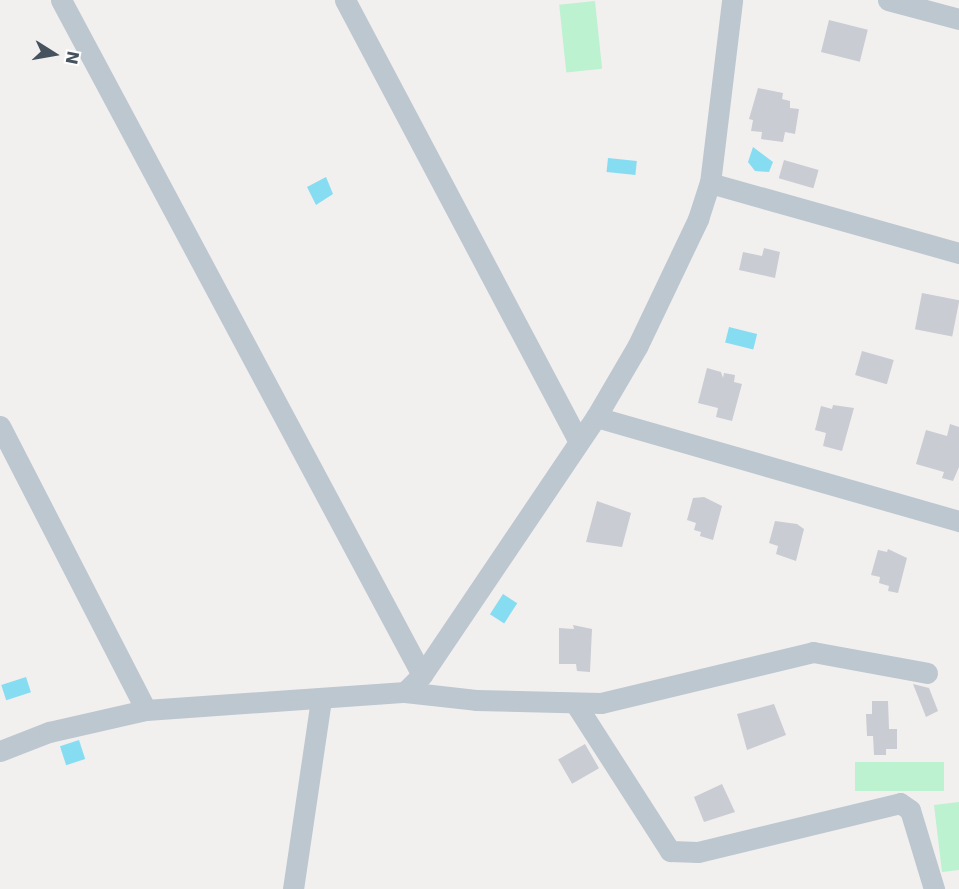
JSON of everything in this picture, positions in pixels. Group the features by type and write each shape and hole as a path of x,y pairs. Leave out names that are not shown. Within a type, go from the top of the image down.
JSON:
{"street":[{"path":"61,0 422,675"},
{"path":"345,0 578,440"},
{"path":"405,692 422,675 578,440 596,417 638,345 698,219 710,183 732,0"},
{"path":"888,0 959,19"},
{"path":"710,183 959,253"},
{"path":"596,417 959,521"},
{"path":"0,426 146,710"},
{"path":"0,751 49,732 146,710 321,700 405,692 476,700 574,704 616,700 813,652 927,673"},
{"path":"293,889 321,700"},
{"path":"574,704 670,851 698,852 900,803 910,810 934,889"}],"green space":[{"path":"595,1 602,69 566,72 559,5"},
{"path":"855,762 944,762 944,791 855,791"},
{"path":"959,802 959,870 942,872 934,805"}],"water":[{"path":"753,147 773,162 769,172 755,171 748,162"},
{"path":"608,158 637,161 635,175 607,172"},
{"path":"326,177 333,194 316,205 307,187"},
{"path":"729,327 757,334 753,350 725,343"},
{"path":"503,594 517,603 504,623 490,614"},
{"path":"26,677 31,692 6,700 1,685"},
{"path":"79,740 85,759 66,765 60,746"}],"building":[{"path":"829,20 868,30 860,62 821,52"},
{"path":"758,88 783,93 782,99 790,101 790,108 799,109 795,134 785,132 783,142 761,139 762,132 751,131 753,120 749,119"},
{"path":"784,160 819,170 813,188 779,178"},
{"path":"764,248 780,252 775,278 739,270 743,252 762,256"},
{"path":"922,293 959,300 952,337 915,329"},
{"path":"862,351 894,360 887,384 855,375"},
{"path":"707,368 721,372 723,378 724,373 735,375 734,382 742,384 732,421 716,417 718,408 698,403"},
{"path":"833,405 854,408 842,451 823,446 826,433 815,430 821,406 832,409"},
{"path":"950,424 959,427 959,467 953,481 942,478 944,472 916,464 926,430 947,436"},
{"path":"704,497 722,506 713,540 700,536 701,532 694,530 696,523 687,520 693,498"},
{"path":"597,501 631,513 622,547 586,542"},
{"path":"775,521 797,524 804,529 796,561 776,554 778,546 769,543"},
{"path":"888,549 907,558 898,593 888,591 889,586 879,583 880,577 871,575 878,550 887,552"},
{"path":"573,625 592,629 590,672 577,671 576,664 559,664 559,628 574,629"},
{"path":"913,684 929,688 938,711 926,717"},
{"path":"872,701 888,701 889,729 897,729 897,749 886,749 886,755 874,755 873,736 867,736 866,714 872,714"},
{"path":"774,704 786,735 747,750 737,714"},
{"path":"585,744 599,768 572,784 558,760"},
{"path":"722,784 735,812 704,822 694,797"}]}
